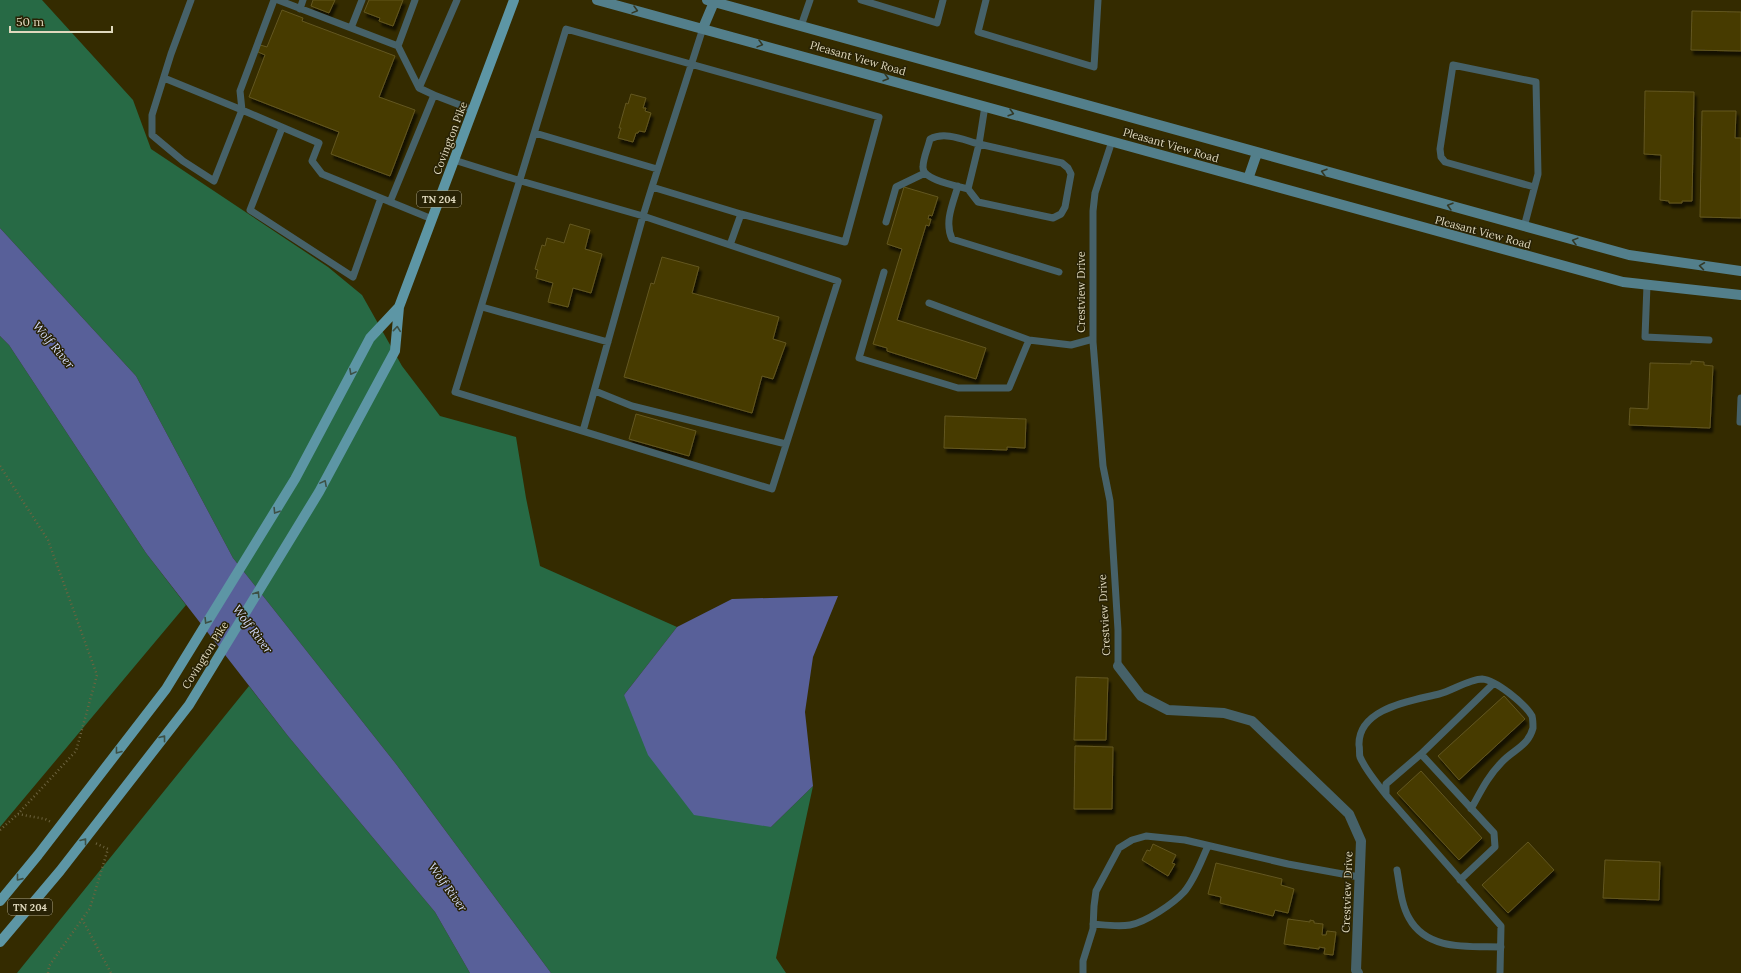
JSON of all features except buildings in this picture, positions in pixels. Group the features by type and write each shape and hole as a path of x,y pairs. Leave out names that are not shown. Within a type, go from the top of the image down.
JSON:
{"main road":[{"name":"Covington Pike","path":"0,942 60,872 188,705 319,492 395,351 399,307 514,0"},
{"name":"Pleasant View Road","path":"597,0 1623,282 1741,295"},
{"name":"Pleasant View Road","path":"710,1 1629,255 1741,271"},
{"path":"703,28 710,1"},
{"path":"1248,179 1257,153"},
{"name":"Covington Pike","path":"0,900 38,854 166,689 295,479 370,338 399,307"}],"street":[{"name":"Crestview Drive","path":"1118,666 1141,696 1168,710 1224,713 1252,721 1349,814 1361,841 1356,970 1358,973"}],"lane":[{"path":"191,0 152,115 152,134 183,161 214,181 242,110 240,91 274,0"},
{"path":"278,0 398,46 419,88 472,110"},
{"path":"300,8 303,0"},
{"path":"351,28 362,0"},
{"path":"398,46 415,0"},
{"path":"419,88 457,0"},
{"path":"801,26 810,0"},
{"path":"861,0 937,23 944,0"},
{"path":"986,0 978,32 1094,67 1098,0"},
{"path":"583,431 643,216 703,28"},
{"path":"454,160 521,181 643,216 838,281 772,488 456,392 521,181 566,29 880,117 845,242 741,214 652,187"},
{"path":"1524,227 1538,174 1536,82 1453,64 1440,149 1441,157 1445,162 1534,187"},
{"path":"164,78 319,143 312,161 322,174 432,219"},
{"path":"390,202 434,95"},
{"path":"968,189 979,144 985,106"},
{"path":"282,128 250,210 353,277 381,198"},
{"path":"535,133 657,169"},
{"path":"936,135 943,135 979,144 1062,163 1068,168 1071,174 1065,207 1061,214 1053,218 978,202 968,189 930,178 924,173 923,167 930,139 936,135"},
{"name":"Crestview Drive","path":"1112,141 1095,192 1093,211 1093,339 1103,466 1110,501 1118,630 1118,666"},
{"path":"886,222 896,187 924,173"},
{"path":"958,186 948,224 952,239 1060,272"},
{"path":"730,245 741,214"},
{"path":"884,272 859,358 958,388 1008,388 1030,340"},
{"path":"1647,285 1645,337 1709,340"},
{"path":"929,303 1030,340 1071,345 1093,339"},
{"path":"482,307 608,342"},
{"path":"594,391 632,406 786,444"},
{"path":"1740,422 1741,398"},
{"path":"1471,809 1489,778 1502,762 1522,748 1530,738 1533,727 1533,718 1526,708 1511,694 1483,679 1474,680 1442,693 1406,702 1385,710 1368,721 1359,738 1360,756 1370,774 1386,795 1501,926 1500,973"},
{"path":"1386,795 1386,784 1421,754 1493,684"},
{"path":"1421,754 1494,833 1495,847 1460,880"},
{"path":"1083,973 1083,961 1093,924 1096,891 1119,848 1132,840 1146,836 1185,840 1288,864 1360,877"},
{"path":"1093,924 1128,925 1140,922 1152,916 1184,892 1192,881 1208,846"},
{"path":"1397,870 1408,917 1417,930 1428,937 1454,946 1500,947"}],"path":[{"path":"0,466 48,540 97,676 76,751 18,814"},
{"path":"82,919 111,973"}],"green space":[{"path":"0,0 42,0 133,100 151,149 328,267 362,295 402,366 440,416 516,437 526,498 540,566 677,627 624,695 771,827 813,786 776,958 786,973 551,973 396,764 233,558 136,376 0,228"},
{"path":"0,336 9,345 146,553 186,605 0,827"},
{"path":"249,686 288,736 435,912 470,973 17,973"}],"water":[{"name":"Wolf River","path":"0,228 136,376 233,558 396,764 551,973 470,973 435,912 288,736 146,553 9,345 0,336"},
{"path":"838,596 813,657 805,712 813,786 771,827 694,815 648,755 624,695 677,627 732,599"}]}
